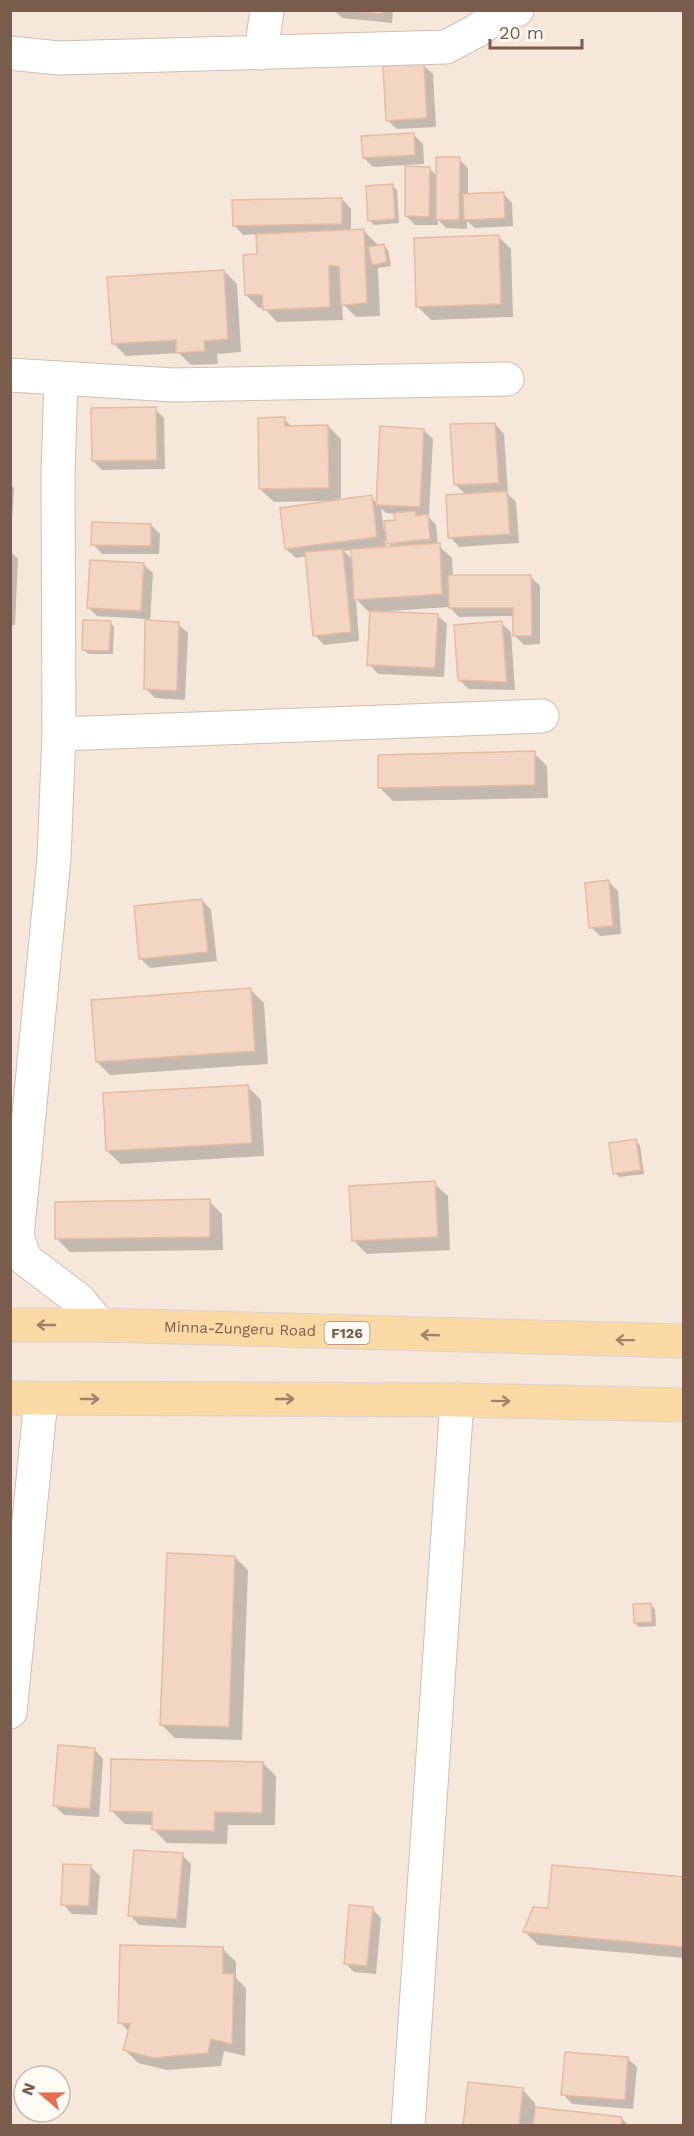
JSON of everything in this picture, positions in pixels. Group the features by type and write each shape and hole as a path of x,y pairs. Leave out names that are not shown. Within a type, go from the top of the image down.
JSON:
{"main road":[{"name":"Minna-Zungeru Road","path":"10,1325 100,1325 684,1341"},
{"path":"26,1398 457,1400 684,1405"}],"street":[{"path":"261,53 267,10"},
{"path":"10,53 58,58 446,47 476,32 501,14 517,10"},
{"path":"10,375 173,385 507,380"},
{"path":"61,379 58,475 59,734 54,858 17,1237 18,1260 79,1300 100,1325"},
{"path":"59,734 542,716"},
{"path":"10,1712 26,1398"},
{"path":"408,2126 457,1400"}],"shaded area":[{"path":"11,11 683,11 683,2125 11,2126"}],"building":[{"path":"341,10 383,10 383,14"},
{"path":"424,63 427,118 386,121 383,66"},
{"path":"414,133 415,155 363,158 361,136"},
{"path":"436,157 460,157 459,220 436,220"},
{"path":"405,166 430,167 429,217 405,216"},
{"path":"393,184 395,219 368,221 366,186"},
{"path":"504,192 505,218 464,220 463,194"},
{"path":"342,198 342,224 233,226 232,200"},
{"path":"364,229 367,303 341,305 339,266 329,266 330,307 263,310 262,295 245,295 243,255 257,254 256,234"},
{"path":"499,235 501,304 416,307 414,238"},
{"path":"384,244 387,262 372,265 368,247"},
{"path":"224,270 228,339 204,341 205,351 176,353 176,340 112,344 107,277"},
{"path":"156,407 157,460 92,461 91,408"},
{"path":"285,417 285,426 328,425 329,488 259,489 258,418"},
{"path":"495,423 499,483 454,485 450,424"},
{"path":"380,426 424,429 420,507 376,505"},
{"path":"507,491 510,534 448,538 446,495"},
{"path":"372,495 377,537 285,549 280,508"},
{"path":"415,511 416,516 428,514 430,539 387,544 384,521 395,520 394,513"},
{"path":"92,522 151,524 151,546 91,545"},
{"path":"440,543 442,594 354,600 351,549"},
{"path":"343,549 351,632 313,636 305,552"},
{"path":"90,560 144,563 141,611 87,608"},
{"path":"448,575 531,575 532,636 513,636 513,608 449,608"},
{"path":"370,611 438,614 435,668 367,665"},
{"path":"83,620 111,621 109,651 82,650"},
{"path":"145,620 179,622 177,691 144,689"},
{"path":"502,621 507,682 458,680 454,625"},
{"path":"535,751 535,785 378,788 378,755"},
{"path":"609,880 613,926 589,928 585,883"},
{"path":"202,899 208,952 139,959 134,906"},
{"path":"251,988 255,1051 96,1062 91,1000"},
{"path":"248,1085 252,1143 106,1151 103,1093"},
{"path":"636,1139 641,1170 613,1174 609,1143"},
{"path":"435,1181 438,1237 352,1241 349,1186"},
{"path":"210,1199 210,1237 55,1239 55,1202"},
{"path":"167,1553 235,1556 229,1727 160,1725"},
{"path":"651,1603 652,1622 634,1623 633,1604"},
{"path":"58,1745 95,1748 90,1809 53,1806"},
{"path":"111,1759 263,1762 262,1813 215,1812 214,1831 152,1830 152,1812 110,1811"},
{"path":"134,1850 183,1853 177,1919 128,1916"},
{"path":"63,1864 91,1865 89,1906 61,1905"},
{"path":"552,1865 684,1877 684,1947 523,1932 533,1907 548,1908"},
{"path":"349,1905 373,1907 367,1966 344,1964"},
{"path":"120,1945 223,1947 223,1973 234,1974 232,2044 211,2039 208,2053 153,2058 123,2050 130,2024 118,2023"},
{"path":"565,2052 628,2057 625,2100 561,2095"},
{"path":"468,2082 523,2088 519,2126 463,2126"},
{"path":"535,2107 622,2117 621,2126 533,2126"}]}
